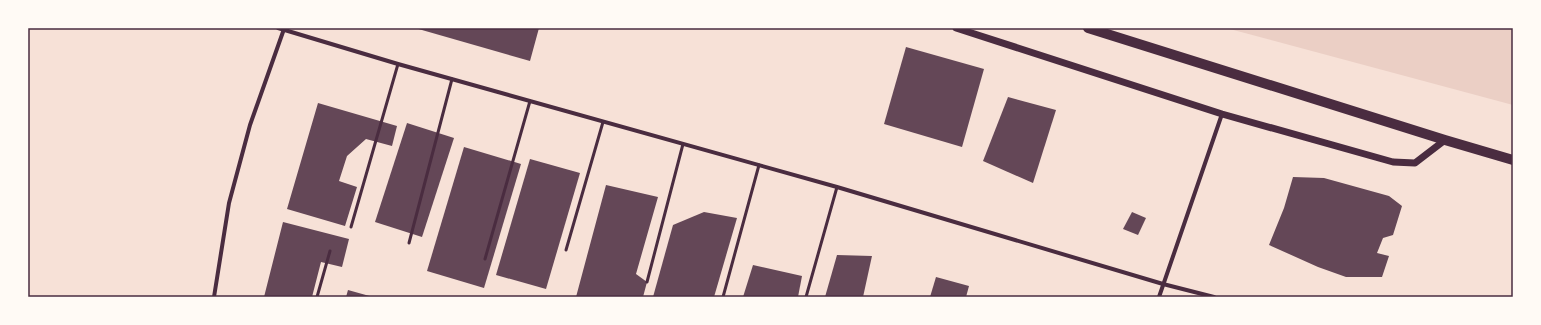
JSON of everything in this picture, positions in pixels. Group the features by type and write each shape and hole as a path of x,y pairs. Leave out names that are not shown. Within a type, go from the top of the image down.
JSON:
{"main road":[{"path":"1088,28 1513,160"}],"street":[{"path":"278,28 398,64 837,187 1163,284 1214,297"},
{"path":"956,28 1222,114 1393,162 1415,163 1445,140"},
{"path":"214,297 229,203 250,125 284,29"},
{"path":"1159,297 1222,114"}],"lane":[{"path":"352,227 398,64"},
{"path":"409,243 452,79"},
{"path":"485,259 530,101"},
{"path":"566,250 603,122"},
{"path":"647,282 683,144"},
{"path":"723,297 759,165"},
{"path":"806,297 837,187"},
{"path":"317,297 330,251"}],"shaded area":[{"path":"1226,28 1513,28 1513,105"}],"building":[{"path":"415,28 539,28 530,61"},
{"path":"906,47 984,69 962,147 884,124"},
{"path":"1008,97 1056,110 1033,183 983,161"},
{"path":"318,103 397,126 392,146 366,139 347,156 339,181 357,187 345,226 287,209"},
{"path":"407,123 454,138 422,237 375,222"},
{"path":"464,147 521,164 484,288 427,271"},
{"path":"530,159 580,173 546,289 496,275"},
{"path":"1293,177 1324,178 1389,196 1402,206 1393,235 1383,238 1377,253 1389,256 1382,277 1346,277 1318,267 1269,245 1284,208"},
{"path":"606,185 658,197 636,274 647,282 643,297 576,297"},
{"path":"704,212 737,218 714,297 653,297 673,225"},
{"path":"1132,212 1146,218 1138,235 1123,229"},
{"path":"283,222 349,239 342,267 321,262 312,297 264,297"},
{"path":"837,255 872,256 863,297 825,297"},
{"path":"753,265 802,276 798,297 743,297"},
{"path":"936,277 969,286 966,297 930,297"},
{"path":"348,290 373,297 346,297"}]}
